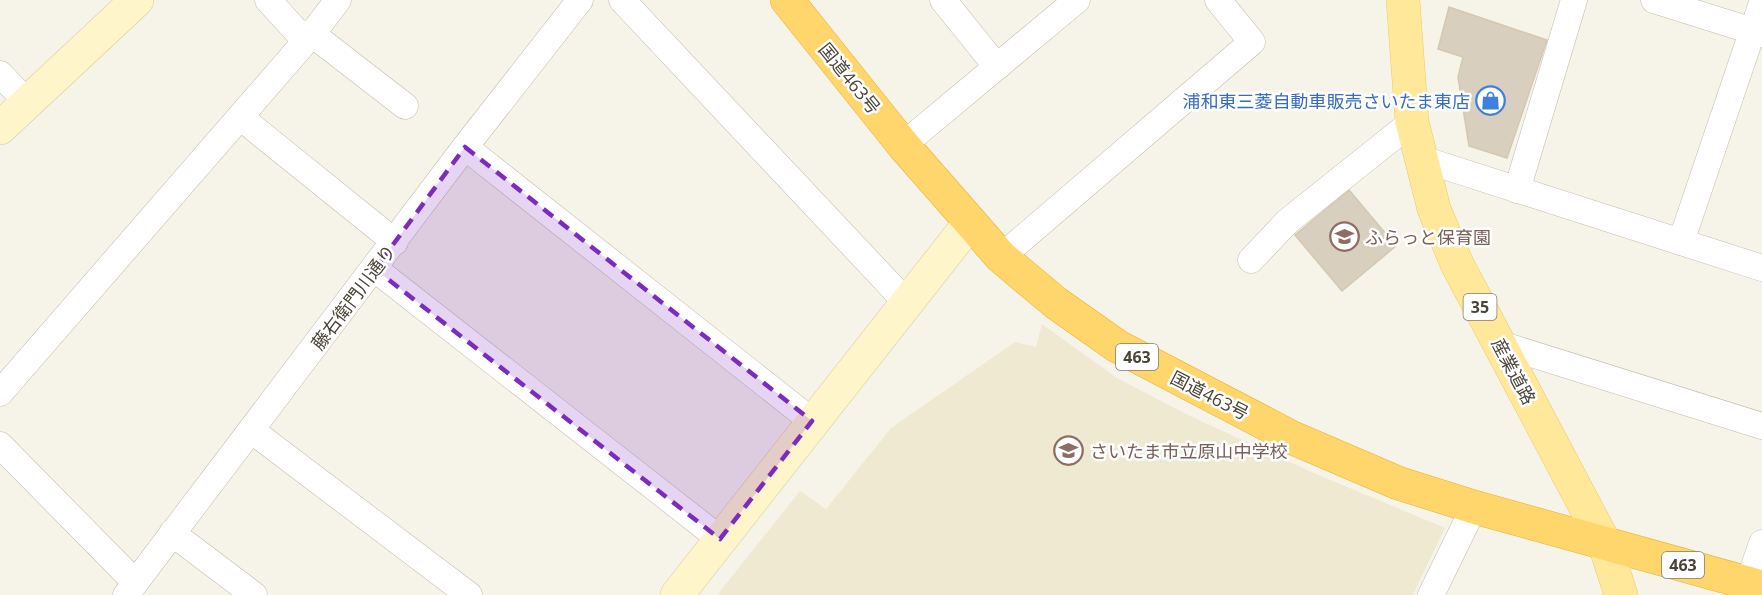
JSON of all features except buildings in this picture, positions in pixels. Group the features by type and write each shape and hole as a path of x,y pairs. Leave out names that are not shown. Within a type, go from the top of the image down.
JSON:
{"highway":[{"name":"国道463号","path":"787,0 903,145 969,224 1000,257 1056,303 1117,346 1293,438 1398,483 1474,507 1755,586"}],"main road":[{"name":"産業道路","path":"1403,0 1412,122 1419,158 1434,208 1457,264 1604,542 1621,595"}],"street":[{"path":"0,128 137,0"},
{"path":"268,0 298,33 312,34 405,106"},
{"path":"0,393 312,34 338,0"},
{"name":"藤右衛門川通り","path":"131,588 375,269 465,147 580,0"},
{"path":"622,0 908,304"},
{"path":"943,0 997,67"},
{"path":"903,145 1077,0"},
{"path":"1000,257 1252,42 1218,0"},
{"path":"1517,190 1574,0"},
{"path":"1654,0 1758,33"},
{"path":"1681,242 1758,33 1762,3"},
{"path":"0,74 27,102"},
{"path":"240,117 395,242"},
{"path":"1251,260 1288,221 1412,122"},
{"path":"465,147 812,421"},
{"path":"1419,158 1762,268"},
{"path":"677,595 969,224"},
{"path":"375,269 720,539"},
{"path":"1500,344 1762,426"},
{"path":"251,430 469,595"},
{"path":"0,445 131,588"},
{"path":"1431,595 1474,507"},
{"path":"172,533 254,595"},
{"path":"1755,586 1762,543"}],"highlighted area":[{"path":"465,147 812,421 720,539 375,269"}],"shaded area":[{"name":"さいたま市立原山中学校","path":"1042,324 1117,378 1188,415 1316,474 1445,528 1413,595 717,595 800,491 826,509 891,428 1015,342 1036,347"}],"place":[{"name":"浦和東三菱自動車販売さいたま東店","path":"1491,101"},
{"name":"ふらっと保育園","path":"1344,237"},
{"name":"さいたま市立原山中学校","path":"1069,451"}]}
